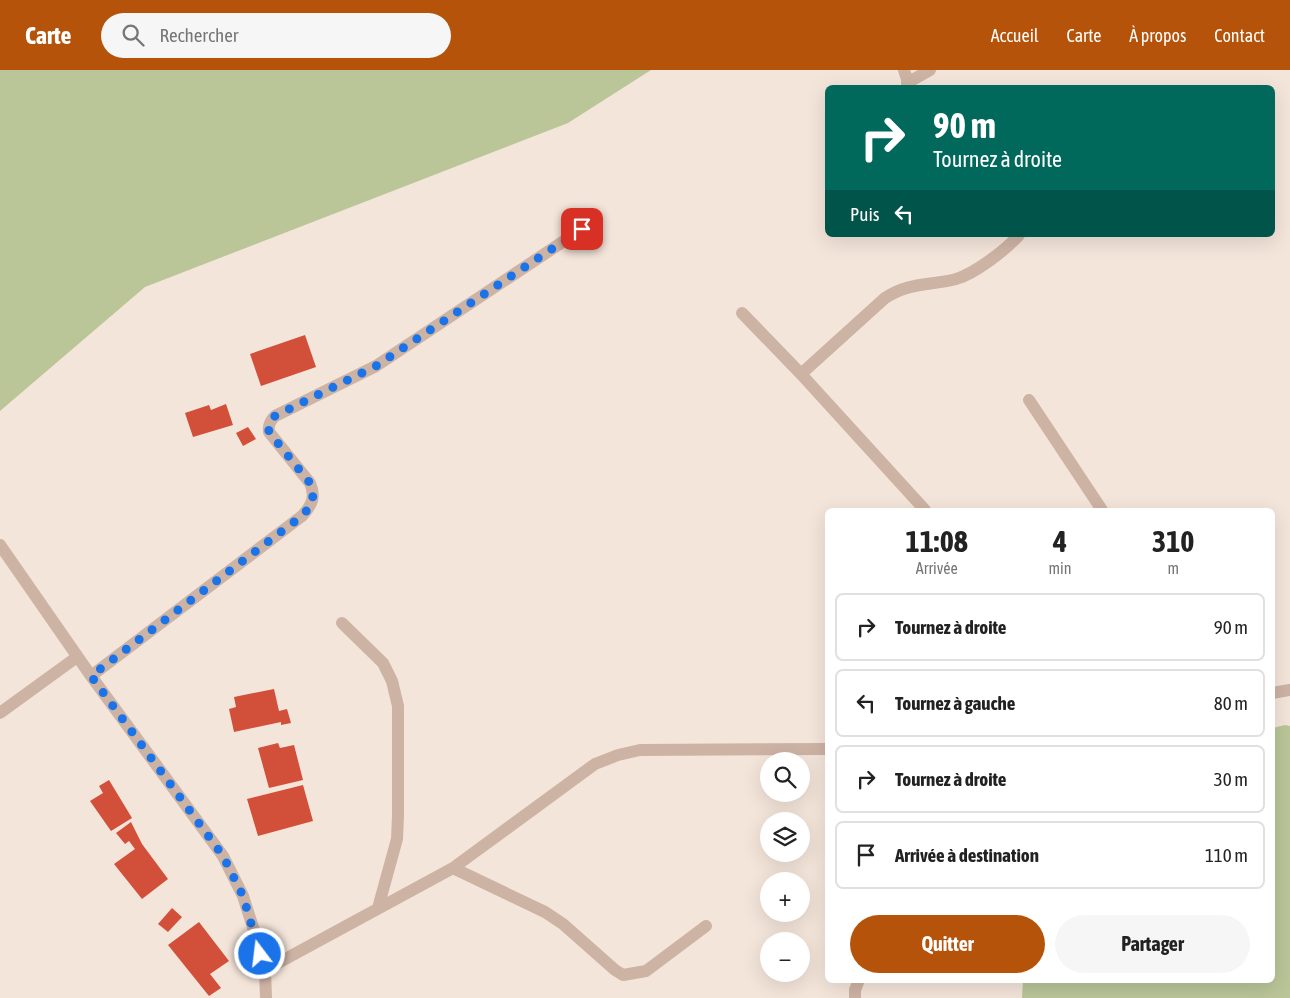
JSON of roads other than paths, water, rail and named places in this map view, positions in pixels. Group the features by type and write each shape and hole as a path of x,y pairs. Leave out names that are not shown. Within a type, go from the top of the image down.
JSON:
{"street":[{"path":"904,70 909,85 930,70"},
{"path":"91,676 302,516 311,506 313,489 310,483 269,432 270,421 275,416 376,366 582,229"},
{"path":"801,374 896,290 957,279 974,272 1017,237"},
{"path":"742,314 801,374 923,508"},
{"path":"1029,400 1101,508"},
{"path":"0,546 91,676 223,856 243,896 256,937 265,970 266,998"},
{"path":"342,623 383,663 392,682 398,706 398,816 396,839 378,908"},
{"path":"0,713 77,656"},
{"path":"1275,692 1290,690"},
{"path":"265,970 453,868 595,764 618,755 640,750 825,749"},
{"path":"453,868 545,912 563,924 615,970 623,974 646,971 706,926"},
{"path":"855,998 858,983"}]}
